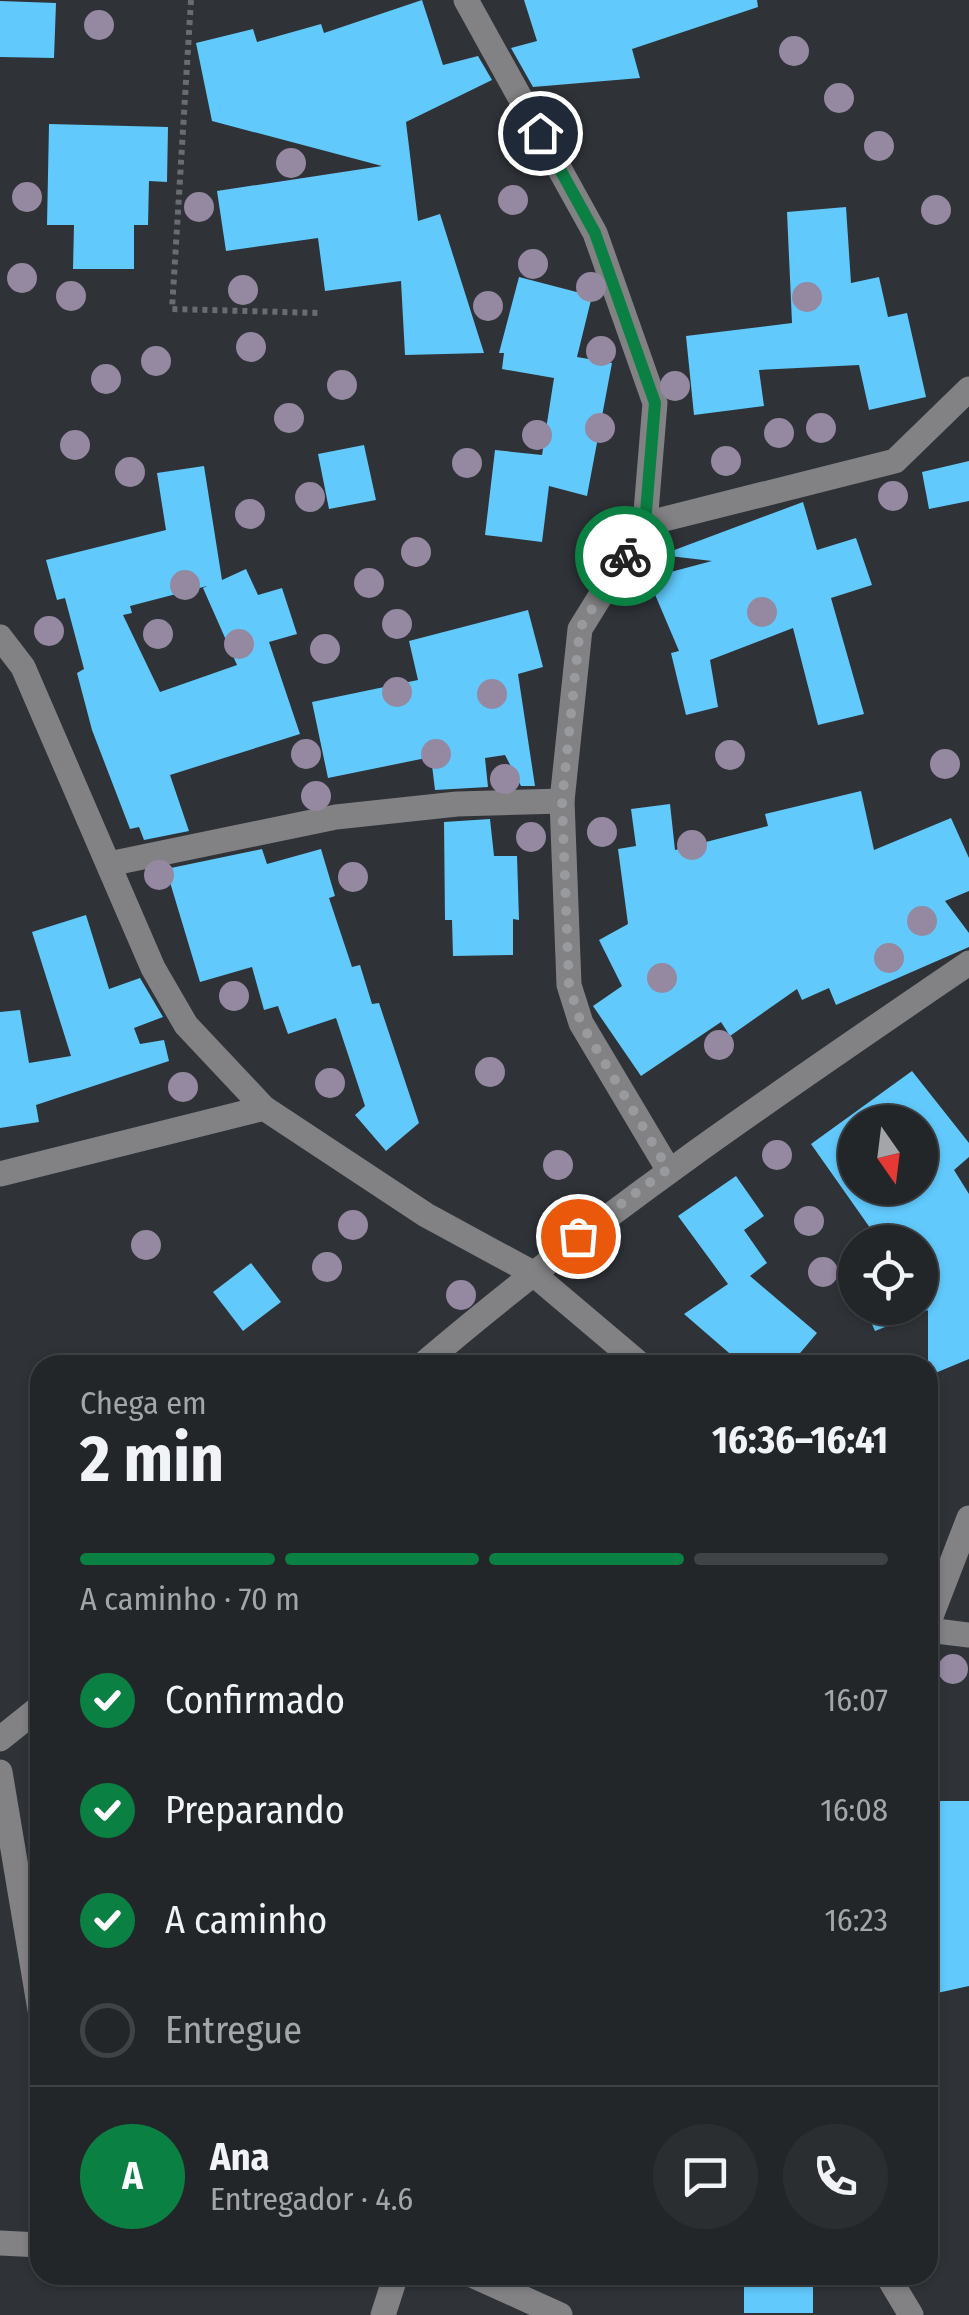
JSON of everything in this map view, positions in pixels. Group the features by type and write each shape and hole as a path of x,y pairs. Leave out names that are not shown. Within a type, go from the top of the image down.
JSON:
{"street":[{"path":"466,0 595,233 655,403 645,524 580,628 562,801 569,985 581,1023 668,1169"},
{"path":"645,524 895,461 969,389"},
{"path":"0,637 23,666 153,968 186,1025 264,1108 426,1215 531,1272 629,1355"},
{"path":"109,864 336,817 458,804 562,801"},
{"path":"434,1355 531,1272 668,1169 969,963"},
{"path":"0,1174 264,1108"},
{"path":"938,1601 969,1518"},
{"path":"938,1629 969,1634"},
{"path":"0,1739 30,1716"},
{"path":"0,1772 30,1950"},
{"path":"0,2243 30,2244"},
{"path":"383,2315 393,2285"},
{"path":"494,2285 560,2315"},
{"path":"893,2285 910,2315"}],"path":[{"path":"191,0 172,309 319,313"}],"building":[{"path":"422,0 443,65 478,56 492,80 406,122 418,221 440,214 484,353 405,355 401,281 325,291 318,238 226,251 217,191 382,166 212,121 196,43 253,29 257,42 321,24 324,33"},
{"path":"524,0 757,0 758,7 632,49 640,78 533,87 511,48 537,41"},
{"path":"0,1 56,3 54,58 0,57"},
{"path":"49,124 168,127 167,182 149,181 148,225 134,225 134,269 73,269 74,225 47,225"},
{"path":"846,207 851,283 879,277 888,317 907,313 926,397 869,410 859,365 759,370 764,406 694,415 686,336 792,323 787,212"},
{"path":"519,277 592,296 577,357 612,363 587,496 549,486 542,542 485,535 495,450 542,455 554,378 502,369 504,353 499,353"},
{"path":"364,445 376,500 329,509 318,454"},
{"path":"969,461 969,501 929,509 922,472"},
{"path":"204,466 222,580 246,569 258,595 282,588 297,634 269,642 300,734 170,775 189,831 144,840 139,827 130,829 92,730 77,673 84,669 65,598 57,600 46,560 166,530 157,473","holes":["207,586 203,588 237,665 160,692 123,615 132,613 130,606"]},
{"path":"803,502 817,550 856,538 872,585 831,598 864,714 818,725 793,628 710,660 718,707 686,715 671,653 679,651 648,578 712,561 661,555"},
{"path":"528,610 543,667 518,674 535,786 521,786 505,755 485,758 488,787 435,790 431,757 328,778 312,702 418,680 409,641"},
{"path":"861,791 874,850 951,818 969,858 969,891 945,901 969,933 969,947 836,1005 829,988 802,1000 797,989 730,1036 721,1022 641,1076 593,1006 622,986 599,940 628,924 618,849 636,846 631,809 670,804 675,850 768,826 765,814"},
{"path":"490,819 494,856 517,856 519,920 513,919 513,955 453,956 452,920 445,920 444,822"},
{"path":"262,849 267,864 321,849 335,896 329,898 352,967 360,965 372,1004 379,1003 419,1123 386,1151 355,1115 365,1106 336,1018 288,1034 278,1006 264,1010 252,967 200,982 166,869"},
{"path":"86,915 109,989 140,978 163,1017 134,1028 140,1044 164,1040 169,1061 36,1105 39,1122 0,1128 0,1012 20,1010 29,1063 71,1056 32,932"},
{"path":"912,1071 969,1143 969,1157 954,1170 969,1194 969,1359 938,1372 938,1355 928,1355 928,1325 938,1325 938,1225 868,1225 854,1205 938,1205 938,1105 865,1105"},
{"path":"838,1124 838,1182 811,1144"},
{"path":"736,1176 764,1216 744,1230 767,1263 750,1276 817,1333 798,1355 731,1355 684,1314 728,1284 678,1216"},
{"path":"251,1263 281,1302 243,1331 213,1292"},
{"path":"938,1801 969,1801 969,1986 938,1993"},
{"path":"744,2285 813,2285 813,2313 744,2313"}],"way so far":[{"path":"578,1236 668,1169 581,1023 569,985 562,801 580,628 625,556"}],"route":[{"path":"540,133 595,233 655,403 645,524 625,556"}]}
